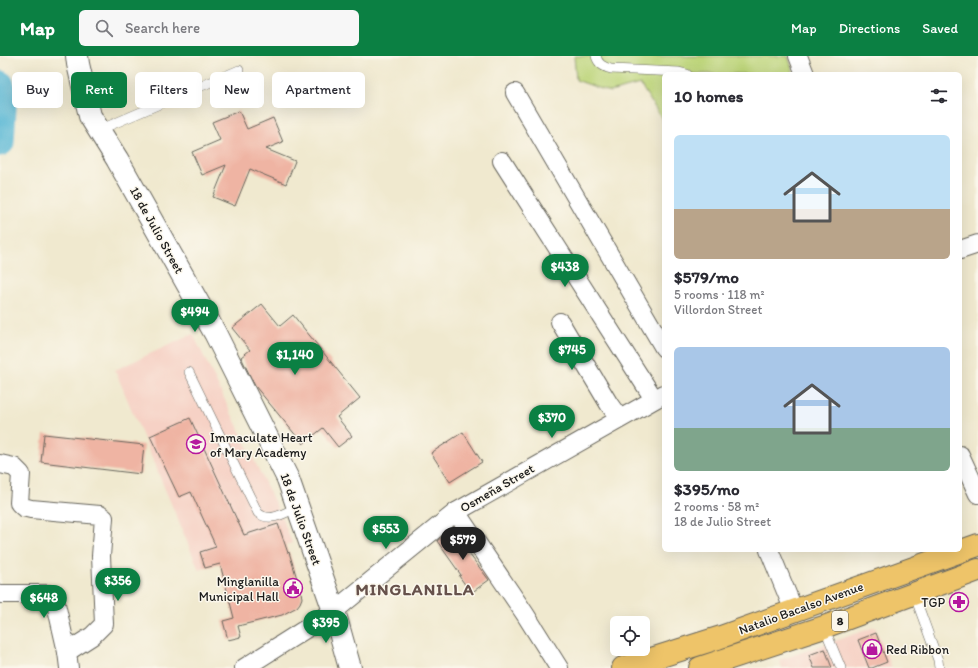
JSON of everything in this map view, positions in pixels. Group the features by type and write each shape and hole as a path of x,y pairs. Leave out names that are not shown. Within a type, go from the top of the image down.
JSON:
{"highway":[{"name":"Natalio Bacalso Avenue","path":"962,551 978,545"},
{"name":"Natalio Bacalso Avenue","path":"623,668 718,638 958,552"},
{"name":"Natalio Bacalso Avenue","path":"700,668 824,626 978,570"}],"street":[{"name":"18 de Julio Street","path":"77,56 90,116 117,159 215,333 288,479 334,611 350,668"},
{"path":"798,56 804,72"},
{"path":"515,93 662,345"},
{"path":"502,161 659,396"},
{"path":"962,249 978,244"},
{"path":"560,322 619,418"},
{"name":"Osmeña Street","path":"244,668 334,611 456,512 659,396"},
{"path":"962,459 978,494"},
{"path":"0,464 14,467 21,474 19,503 23,507 100,515 104,518 101,556 104,624 68,660"},
{"path":"456,512 525,614 559,668"},
{"path":"770,552 794,611"},
{"path":"0,594 48,594 56,604 68,660"}],"lane":[{"path":"596,56 600,64 605,68 679,72"},
{"path":"99,130 239,70"},
{"path":"188,372 258,513 267,518 272,518 297,507"},
{"path":"914,594 938,660 939,668"},
{"path":"824,626 841,668"}],"shaded area":[{"name":"Immaculate Heart of Mary Academy","path":"193,334 282,518 292,543 199,570 115,370"},
{"path":"875,627 892,668 782,668 780,660"}],"green space":[{"path":"574,56 788,56 793,72 662,72 662,119 640,84 610,92 576,80"}],"building":[{"path":"239,111 247,129 273,118 283,142 266,149 295,161 286,184 250,169 235,206 213,197 226,165 202,175 192,152 220,140 212,122"},
{"path":"262,304 280,326 293,315 360,398 337,417 352,436 338,447 323,428 303,444 255,386 241,357 250,350 232,328"},
{"path":"190,418 244,535 278,524 288,553 289,552 301,592 302,598 297,607 282,615 238,626 241,637 228,640 223,621 234,618 220,564 205,568 200,552 216,547 191,492 179,497 150,436"},
{"path":"463,432 482,462 450,482 431,453"},
{"path":"44,434 144,445 141,474 41,462"},
{"path":"454,527 465,544 463,546 489,580 471,593 459,576 461,575 437,541"},
{"path":"876,633 887,662 869,668 858,640"},
{"path":"825,649 832,668 814,668 809,655"}],"waterway":[{"path":"0,85 3,93 0,142"}],"place":[{"name":"Immaculate Heart of Mary Academy","path":"196,444"},
{"name":"Minglanilla Municipal Hall","path":"293,588"},
{"name":"TGP","path":"959,602"},
{"name":"Red Ribbon","path":"872,649"}],"district":[{"name":"MINGLANILLA","path":"415,589"}]}
